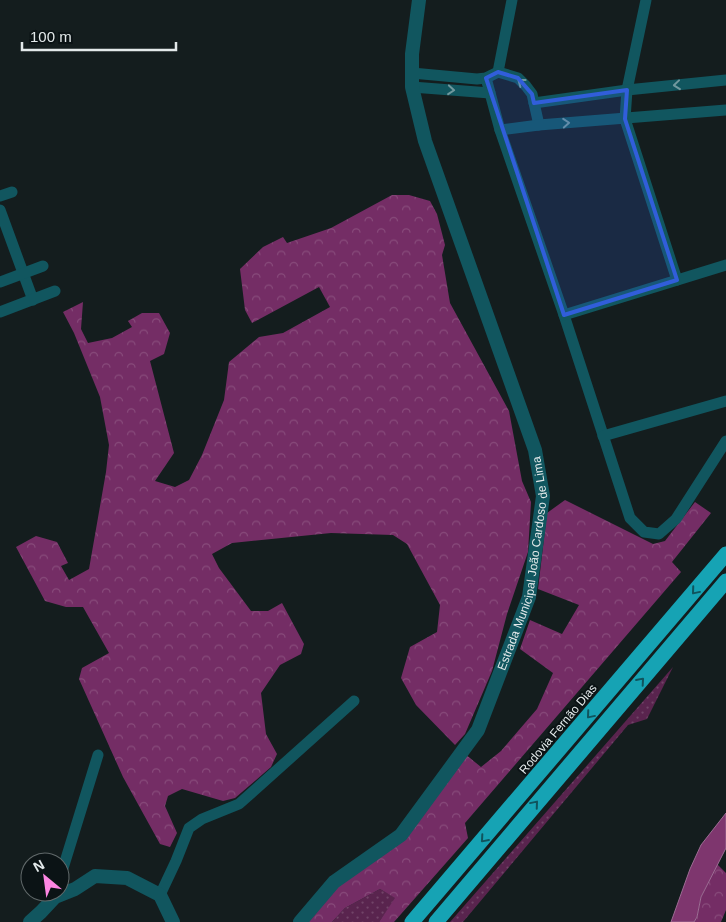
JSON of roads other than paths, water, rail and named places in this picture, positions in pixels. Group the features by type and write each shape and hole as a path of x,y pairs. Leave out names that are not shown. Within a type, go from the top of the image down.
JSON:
{"highway":[{"name":"Rodovia Fernão Dias","path":"412,922 726,554"},
{"path":"436,922 726,581"}],"street":[{"name":"Estrada Municipal João Cardoso de Lima","path":"300,922 334,882 401,835 478,730 529,597 543,496 535,450 425,141 412,87 414,31 419,0"},
{"path":"498,72 512,0"},
{"path":"646,0 627,90 626,119 677,280"},
{"path":"412,73 478,79 486,78 498,72 518,78 532,94 538,125"},
{"path":"486,78 500,130 564,315 630,518 644,532 659,534 676,519 726,441"},
{"path":"534,103 627,90 726,80"},
{"path":"412,87 490,93"},
{"path":"500,130 538,125 726,110"},
{"path":"0,196 12,192"},
{"path":"0,210 33,300"},
{"path":"564,315 726,265"},
{"path":"0,282 43,266"},
{"path":"0,312 55,291"},
{"path":"602,436 726,401"},
{"path":"160,895 189,828 202,819 239,804 354,701"},
{"path":"68,852 98,755"},
{"path":"70,890 95,876 127,878 160,895 173,922"},
{"path":"30,922 50,902"}]}
